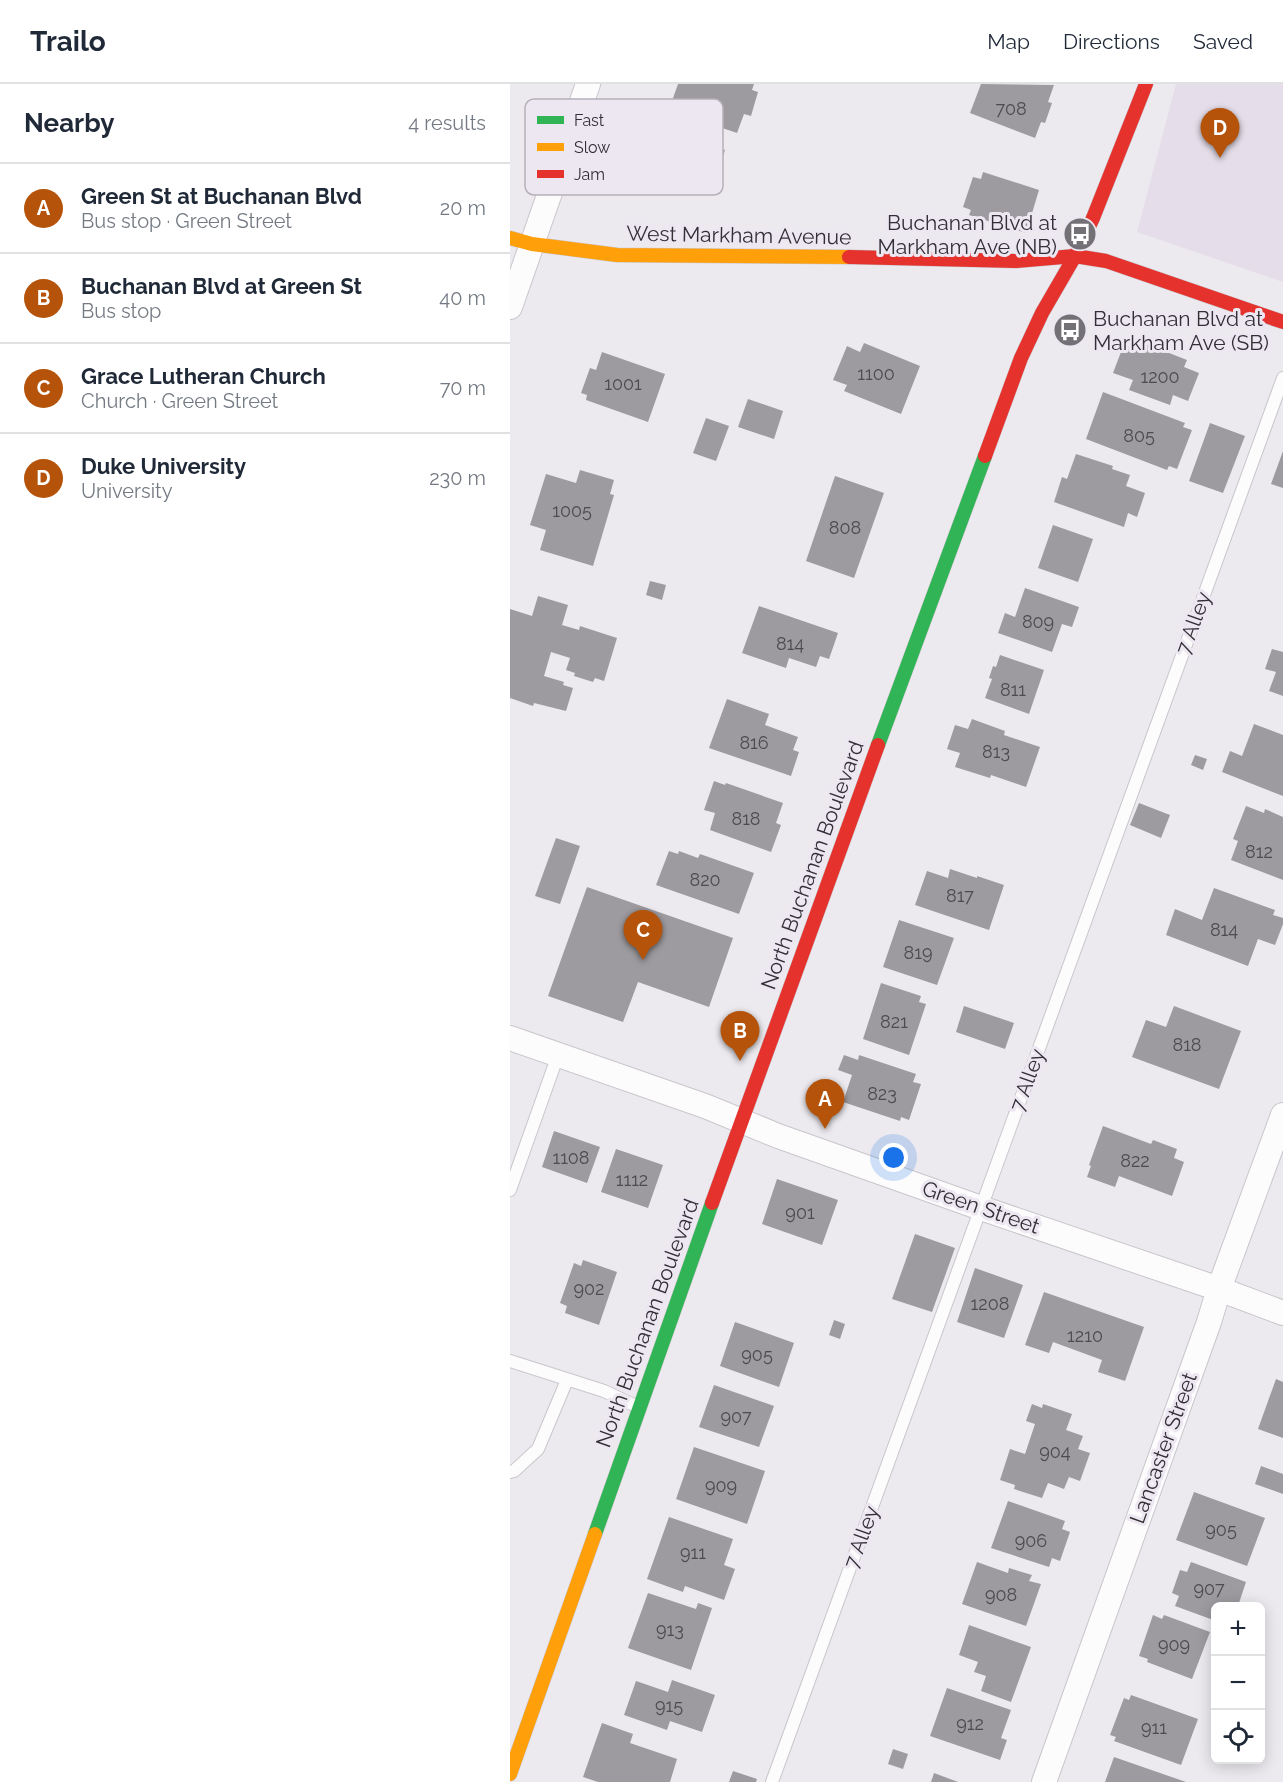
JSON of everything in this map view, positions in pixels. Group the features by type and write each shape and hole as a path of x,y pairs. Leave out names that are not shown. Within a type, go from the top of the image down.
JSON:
{"street":[{"path":"582,99 588,84"},
{"name":"North Buchanan Boulevard","path":"510,1774 756,1078 1021,358 1042,313 1075,256 1093,219 1146,84"},
{"path":"510,307 521,241 541,195"},
{"name":"West Markham Avenue","path":"521,241 617,255 801,256 970,261 1016,261 1075,256 1106,261 1283,322"},
{"name":"Green Street","path":"510,1038 705,1106 778,1136 1283,1313"},
{"name":"Lancaster Street","path":"1044,1782 1283,1115"}],"lane":[{"name":"7 Alley","path":"772,1782 1283,378"},
{"path":"510,1190 558,1055"},
{"path":"510,1361 603,1391 639,1407"},
{"path":"510,1472 538,1449 567,1380"}],"shaded area":[{"path":"1176,84 1283,84 1283,282 1137,232"}],"building":[{"path":"678,84 754,84 752,90 758,92 751,116 744,114 737,133 723,128 723,99 673,99"},
{"path":"981,84 1054,85 1048,102 1052,103 1045,123 1041,122 1035,138 970,113"},
{"path":"983,172 1039,190 1026,233 969,215 971,210 963,207 973,177 981,179"},
{"path":"864,343 920,366 901,414 844,391 847,385 833,380 847,346 860,352"},
{"path":"1124,344 1143,352 1146,344 1187,360 1184,367 1199,373 1188,401 1173,395 1170,405 1129,390 1133,380 1113,373"},
{"path":"602,352 665,374 648,422 586,400 587,395 581,393 590,368 596,370"},
{"path":"1103,392 1185,423 1183,427 1192,430 1177,469 1169,466 1167,470 1086,439"},
{"path":"748,399 783,411 774,439 738,427"},
{"path":"706,418 729,426 716,461 693,453"},
{"path":"1210,423 1245,436 1223,493 1189,481"},
{"path":"1283,451 1283,488 1271,484"},
{"path":"1076,454 1113,466 1112,469 1130,475 1126,486 1145,493 1137,517 1128,513 1124,527 1054,502 1062,477 1067,479"},
{"path":"580,470 614,480 610,494 614,495 593,566 540,550 546,530 530,525 546,474 576,483"},
{"path":"835,476 884,493 854,578 806,561"},
{"path":"1053,525 1093,539 1078,582 1038,568"},
{"path":"650,581 666,585 662,600 646,595"},
{"path":"1025,588 1079,607 1072,627 1062,624 1052,652 998,633 1005,613 1015,617"},
{"path":"538,596 568,605 562,625 579,630 580,626 617,638 604,681 595,678 593,682 574,676 575,673 566,670 570,658 551,652 544,676 564,682 563,685 573,688 566,711 534,703 533,706 510,698 510,609 532,616"},
{"path":"759,606 838,633 829,659 820,656 816,667 789,658 786,668 742,653"},
{"path":"1272,649 1283,652 1283,696 1269,691 1276,672 1265,669"},
{"path":"1000,655 1044,670 1029,714 985,698 992,679 989,678 993,666 996,667"},
{"path":"727,699 769,714 765,725 798,737 793,750 799,752 791,776 709,748"},
{"path":"972,719 1005,731 1004,735 1040,747 1026,787 991,775 990,778 955,767 960,753 947,749 955,725 968,729"},
{"path":"1254,724 1283,735 1283,796 1222,772 1230,751 1242,756"},
{"path":"1195,755 1207,759 1203,770 1191,765"},
{"path":"714,781 783,803 776,823 781,825 771,852 710,830 715,813 704,810"},
{"path":"1139,803 1170,815 1161,838 1130,825"},
{"path":"1246,806 1264,813 1265,809 1283,817 1283,880 1231,860 1238,841 1233,839"},
{"path":"556,838 580,846 560,904 535,896"},
{"path":"669,851 678,854 679,851 698,858 700,854 754,873 739,914 656,885"},
{"path":"950,869 1004,885 989,930 915,905 927,871 948,878"},
{"path":"587,887 733,938 709,1007 638,982 623,1022 548,996"},
{"path":"1214,888 1275,910 1273,915 1283,918 1275,945 1258,939 1248,966 1166,935 1175,909 1202,920"},
{"path":"899,920 954,938 937,985 883,967"},
{"path":"881,983 921,996 919,1002 926,1004 909,1055 863,1039"},
{"path":"964,1006 1014,1023 1005,1049 956,1032"},
{"path":"1174,1006 1241,1031 1219,1089 1132,1057 1146,1020 1166,1027"},
{"path":"844,1055 858,1060 859,1055 916,1074 913,1082 921,1084 909,1120 901,1117 900,1121 843,1102 852,1075 838,1070"},
{"path":"1103,1126 1151,1144 1153,1140 1177,1149 1174,1158 1184,1162 1172,1196 1119,1176 1115,1187 1087,1177"},
{"path":"554,1131 600,1147 587,1183 542,1167"},
{"path":"616,1149 663,1165 648,1208 601,1192"},
{"path":"777,1179 838,1200 822,1245 762,1224"},
{"path":"915,1234 955,1248 932,1312 892,1299"},
{"path":"583,1260 617,1272 599,1325 565,1313 567,1306 560,1303 574,1263 581,1266"},
{"path":"975,1268 1023,1285 1004,1338 957,1322"},
{"path":"1044,1292 1144,1327 1125,1381 1098,1372 1102,1360 1053,1342 1049,1353 1025,1345"},
{"path":"834,1320 845,1324 840,1339 829,1335"},
{"path":"735,1322 794,1343 779,1387 720,1366"},
{"path":"1276,1379 1283,1382 1283,1438 1258,1429"},
{"path":"714,1385 774,1406 759,1447 699,1427"},
{"path":"1032,1404 1042,1408 1043,1404 1072,1414 1066,1430 1083,1436 1078,1449 1090,1453 1080,1481 1069,1477 1064,1489 1048,1483 1042,1498 1014,1489 1015,1485 1000,1480 1010,1449 1025,1454 1035,1424 1026,1421"},
{"path":"694,1447 765,1471 747,1524 676,1499"},
{"path":"1261,1466 1283,1474 1283,1494 1255,1484"},
{"path":"1194,1492 1265,1518 1247,1566 1176,1540"},
{"path":"1008,1501 1065,1521 1062,1529 1070,1532 1060,1561 1052,1558 1049,1567 991,1548"},
{"path":"669,1517 733,1539 724,1565 735,1569 724,1600 685,1586 683,1592 647,1579"},
{"path":"977,1562 1008,1573 1009,1568 1032,1575 1029,1581 1041,1584 1026,1626 962,1604"},
{"path":"1191,1562 1246,1582 1239,1602 1211,1602 1211,1619 1175,1606 1179,1596 1172,1593 1180,1570 1187,1572"},
{"path":"648,1593 696,1609 698,1603 712,1608 691,1670 628,1648"},
{"path":"1153,1615 1162,1619 1164,1615 1210,1632 1192,1679 1147,1662 1148,1659 1139,1656"},
{"path":"969,1625 1031,1647 1011,1702 981,1691 986,1676 974,1672 978,1662 959,1655"},
{"path":"672,1680 715,1695 702,1732 670,1721 667,1730 624,1715 636,1681 668,1692"},
{"path":"947,1688 1011,1710 1001,1738 1007,1740 1000,1760 930,1736"},
{"path":"1131,1695 1198,1719 1181,1765 1114,1741 1116,1737 1110,1735 1124,1698 1129,1700"},
{"path":"602,1723 633,1734 630,1743 677,1759 670,1782 598,1782 583,1777"},
{"path":"893,1749 908,1754 903,1769 888,1764"},
{"path":"1114,1757 1186,1782 1105,1782"},
{"path":"733,1771 757,1779 756,1782 729,1782"},
{"path":"934,1773 958,1782 931,1782"}],"traffic: fast":[{"path":"878,745 985,456"},
{"path":"595,1534 712,1203"}],"traffic: slow":[{"path":"510,238 532,244 617,255 849,257"},
{"path":"510,1774 595,1534"}],"traffic: jam":[{"path":"985,456 1021,358 1042,313 1075,256 1093,218 1146,84"},
{"path":"849,257 1016,261 1075,256 1106,261 1283,322"},
{"path":"712,1203 878,745"}],"place":[{"name":"Duke University","path":"1220,158"},
{"name":"Buchanan Blvd at Markham Ave (NB)","path":"1080,234"},
{"name":"Buchanan Blvd at Markham Ave (SB)","path":"1070,330"},
{"name":"Grace Lutheran Church","path":"643,960"},
{"name":"Buchanan Blvd at Green St","path":"740,1061"},
{"name":"Green St at Buchanan Blvd","path":"825,1129"}]}
